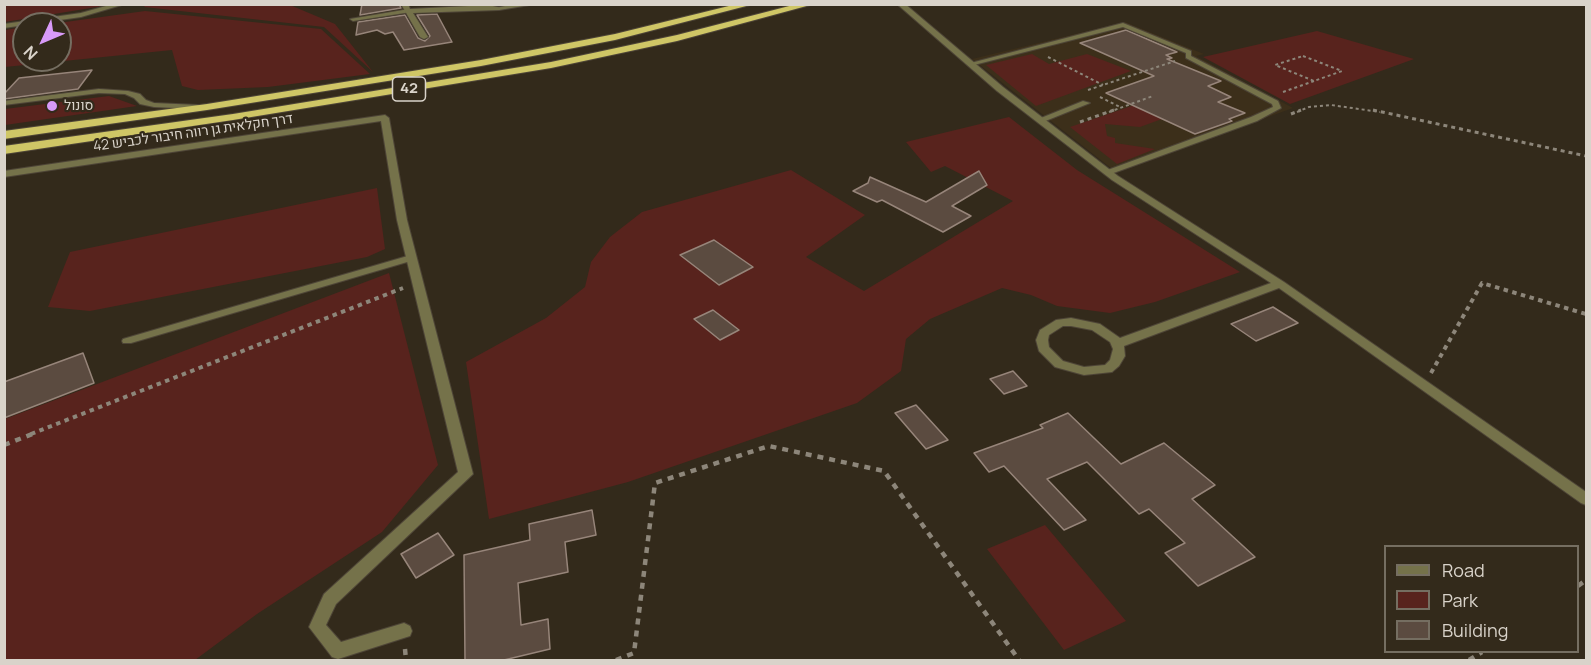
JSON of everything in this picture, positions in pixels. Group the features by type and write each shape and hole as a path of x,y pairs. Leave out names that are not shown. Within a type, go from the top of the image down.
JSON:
{"highway":[{"name":"42","path":"4,135 207,107 481,63 615,37 750,4"},
{"name":"42","path":"4,150 233,117 551,65 676,38 810,4"}],"street":[{"path":"4,26 81,15 122,4"},
{"path":"900,4 970,64 1108,173 1280,284 1587,499"},
{"path":"406,8 499,8"},
{"path":"406,8 424,37"},
{"name":"דרך חקלאית גן רווה חיבור לכביש 42","path":"4,174 385,118 402,220 411,258"},
{"path":"404,631 338,651 317,627 330,599 466,474 411,258"},
{"path":"1117,344 1280,284"},
{"path":"1071,322 1096,327 1117,344 1119,357 1108,369 1084,371 1059,363 1043,348 1042,340 1044,333 1050,327 1071,322"}],"lane":[{"path":"499,8 533,4"},
{"path":"353,19 406,8"},
{"path":"970,64 1123,25 1189,52 1188,57 1275,104 1277,108 1108,173"},
{"path":"4,103 99,91 126,92 137,96 143,102 154,105 207,107"},
{"path":"1040,120 1086,103"},
{"path":"127,341 411,258"}],"path":[{"path":"1029,48 1103,85"},
{"path":"1266,99 1342,71 1303,56 1275,65 1314,81"},
{"path":"1121,107 1086,91 1188,57"},
{"path":"1054,131 1152,96"},
{"path":"1288,115 1310,107 1331,105 1373,110 1587,156"},
{"path":"4,445 417,282"},
{"path":"1425,384 1482,283 1587,314"},
{"path":"616,660 634,653 654,483 769,446 884,471 1019,660"}],"shaded area":[{"path":"1125,22 1204,54 1196,56 1293,108 1116,172 972,59"}],"green space":[{"path":"5,4 109,4 66,12 12,12 12,21 5,22"},
{"path":"146,5 290,5 335,24 373,72 324,27 144,7"},
{"path":"145,11 321,29 370,74 268,87 198,90 182,86 172,50 72,60 72,21"},
{"path":"12,29 12,66 5,67 5,30"},
{"path":"1317,31 1414,59 1290,104 1203,57"},
{"path":"1032,54 1049,64 1087,54 1131,71 1036,106 986,65"},
{"path":"1170,93 1200,105 1140,127 1105,124 1107,136 1115,138 1115,143 1155,149 1117,164 1070,127"},
{"path":"109,96 137,106 5,125 5,109"},
{"path":"1009,117 1077,170 1240,272 1155,302 1110,313 1057,306 1031,295 1002,288 930,319 906,339 901,371 857,403 628,482 489,519 466,362 546,318 585,287 591,262 610,237 642,212 791,170 865,215 806,257 864,291 1013,201 945,166 931,172 906,142"},
{"path":"377,188 385,249 367,257 90,311 48,307 70,252"},
{"path":"389,273 438,465 382,532 257,614 195,660 5,660 5,419"},
{"path":"1045,525 1126,621 1064,650 987,549"}],"building":[{"path":"362,4 399,4 401,8 360,15"},
{"path":"437,14 452,42 404,50 393,32 385,34 377,30 356,35 358,22 405,15 418,38 425,41 430,36 417,15"},
{"path":"1126,30 1177,52 1166,55 1172,58 1167,59 1221,81 1208,86 1231,97 1218,102 1245,113 1229,119 1232,121 1195,134 1106,93 1154,76 1080,43"},
{"path":"92,70 78,89 4,99 4,94 19,78"},
{"path":"979,171 987,185 952,206 971,216 943,232 882,200 877,202 853,191 868,183 870,177 926,202"},
{"path":"714,240 753,267 719,285 680,255"},
{"path":"1273,307 1298,323 1256,341 1231,324"},
{"path":"713,310 739,330 720,340 694,319"},
{"path":"83,353 94,383 4,418 4,382"},
{"path":"1013,371 1027,386 1004,394 990,379"},
{"path":"916,405 948,440 926,449 895,413"},
{"path":"1068,413 1121,464 1164,443 1215,485 1192,499 1255,557 1198,586 1165,553 1185,543 1149,509 1139,514 1087,462 1047,479 1086,520 1064,530 1004,466 989,472 974,453 1043,428 1040,425"},
{"path":"592,510 596,535 565,542 568,572 518,583 521,625 548,619 550,649 504,660 465,660 464,555 530,540 529,524"},
{"path":"438,533 454,555 416,578 401,554"}],"place":[{"name":"סונול","path":"52,106"}]}
